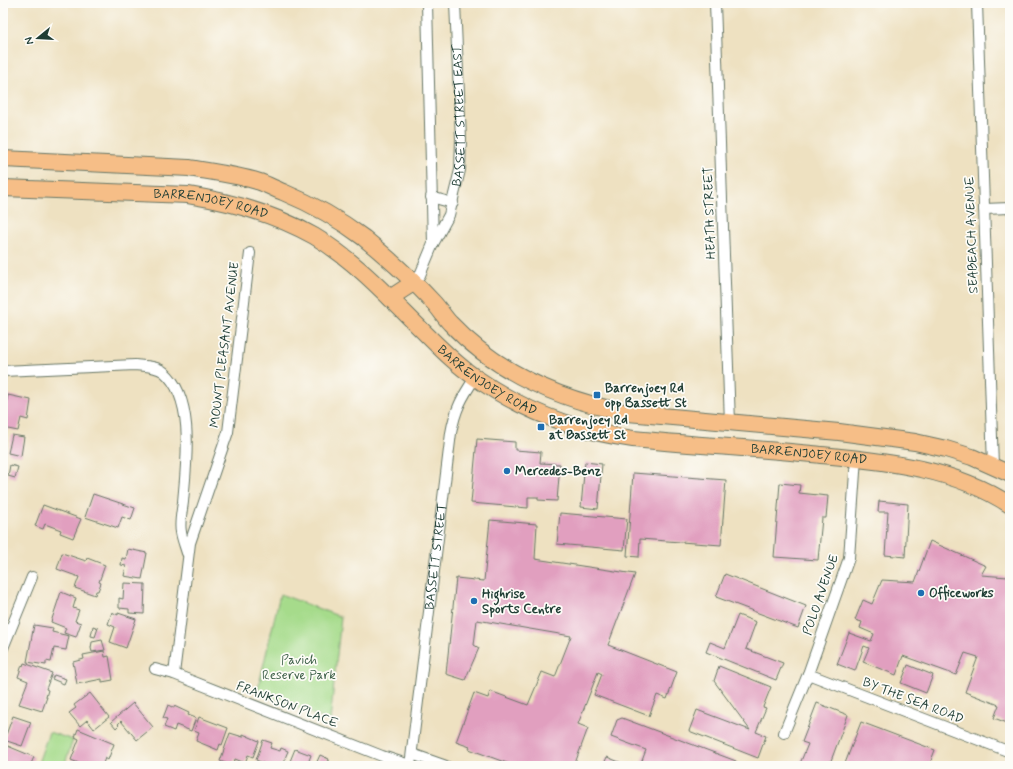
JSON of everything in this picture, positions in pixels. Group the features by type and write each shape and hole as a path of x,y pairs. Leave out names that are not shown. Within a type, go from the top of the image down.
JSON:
{"main road":[{"name":"BARRENJOEY ROAD","path":"3,159 189,168 261,182 302,200 330,215 363,238 434,302 449,323 490,358 546,390 598,408 628,413 839,432 915,442 946,448 972,457 1010,474"},
{"name":"BARRENJOEY ROAD","path":"3,188 188,195 257,210 315,236 347,258 427,335 475,378 524,407 548,417 613,436 677,443 856,458 903,465 937,472 961,480 1010,505"},
{"name":"BASSETT STREET EAST","path":"390,298 413,283"},
{"name":"BASSETT STREET","path":"475,378 490,358"}],"street":[{"name":"BASSETT STREET EAST","path":"427,3 433,244"},
{"name":"BASSETT STREET EAST","path":"413,283 420,275 433,244 449,215 460,170 454,3"},
{"name":"HEATH STREET","path":"715,3 730,423"},
{"name":"SEABEACH AVENUE","path":"977,3 993,466"},
{"name":"BASSETT STREET EAST","path":"431,197 453,203"},
{"path":"984,210 1010,208"},
{"name":"MOUNT PLEASANT AVENUE","path":"174,674 190,542 228,432 250,253"},
{"path":"3,371 135,365 153,367 164,371 176,385 183,404 186,424 187,453 180,531 188,557"},
{"name":"BASSETT STREET","path":"410,765 451,433 458,407 475,378"},
{"name":"POLO AVENUE","path":"784,733 808,674 849,558 856,458"},
{"path":"3,648 32,577"},
{"name":"FRANKSON PLACE","path":"155,669 174,674 382,756 410,765"},
{"name":"BY THE SEA ROAD","path":"808,674 1010,752"},
{"path":"412,754 446,766"}],"green space":[{"name":"Pavich Reserve Park","path":"280,594 341,617 330,721 257,693"},
{"path":"49,732 73,740 64,766 37,766"}],"building":[{"path":"8,395 31,400 28,420 21,418 18,431 3,428 3,419"},
{"path":"12,435 24,437 21,456 8,453"},
{"name":"Mercedes-Benz","path":"477,439 515,442 515,450 541,452 540,463 560,464 557,501 538,500 538,497 528,497 528,508 471,503"},
{"path":"585,462 602,464 598,509 581,507"},
{"path":"10,465 18,467 15,478 8,476"},
{"path":"633,473 726,480 721,545 640,539 639,557 627,556"},
{"path":"780,483 800,485 799,493 828,496 826,518 822,518 818,560 774,557"},
{"path":"93,494 135,508 131,520 122,517 118,528 85,517"},
{"path":"879,501 908,504 905,557 885,555 888,512 878,512"},
{"path":"43,505 81,519 73,538 60,533 61,530 45,524 43,529 35,526"},
{"path":"560,513 627,519 624,550 557,544"},
{"path":"490,520 537,524 535,559 635,574 608,645 677,672 667,699 657,695 649,716 594,695 602,674 598,672 578,724 588,728 574,766 515,766 469,749 470,747 456,742 474,693 488,698 490,691 528,705 542,672 555,677 571,636 477,620 474,645 479,648 465,680 446,674 456,578 484,581"},
{"path":"930,541 986,566 981,575 1008,577 1010,573 1010,724 994,718 999,705 965,692 978,657 965,653 956,675 903,656 896,675 863,662 869,648 864,646 855,671 837,664 849,633 871,641 874,634 860,628 862,622 855,620 863,600 872,604 882,580 915,582"},
{"path":"128,549 147,553 142,579 124,576 126,566 121,565 122,558 126,559"},
{"path":"62,553 86,561 87,558 105,565 99,582 101,583 95,595 75,588 79,577 57,569"},
{"path":"725,574 806,606 798,628 716,597"},
{"path":"124,583 145,584 144,614 129,613 129,609 119,608 119,598 123,599"},
{"path":"61,592 76,598 73,608 79,610 75,621 81,623 76,637 64,633 66,628 51,622"},
{"path":"112,612 136,619 126,648 110,642 115,627 108,624"},
{"path":"738,615 756,622 746,649 783,663 776,680 706,652 710,642 725,648"},
{"path":"34,625 53,628 52,632 69,636 66,650 54,648 51,662 46,661 46,665 27,662"},
{"path":"93,626 98,628 95,637 91,636"},
{"path":"102,640 105,650 92,652 92,642"},
{"path":"104,651 105,657 109,656 113,680 102,682 102,679 77,684 73,662 84,659 83,655"},
{"path":"24,663 52,673 46,689 48,690 47,697 42,711 19,704 28,681 18,677"},
{"path":"908,665 933,675 926,693 901,683"},
{"path":"719,666 771,687 763,707 766,708 756,732 766,736 758,758 689,731 697,710 750,730 714,681"},
{"path":"54,675 66,679 64,684 52,679"},
{"path":"90,693 109,717 94,729 87,720 80,726 69,713 76,708 74,705"},
{"path":"133,703 153,727 137,740 121,721 116,728 111,722"},
{"path":"817,703 848,715 829,766 799,766 808,744 802,742"},
{"path":"168,705 174,708 174,706 196,718 191,731 176,725 174,731 164,727 167,719 163,718"},
{"path":"13,716 31,722 22,746 4,740"},
{"path":"199,717 228,728 222,745 220,744 218,750 196,741 199,733 194,731"},
{"path":"622,718 736,761 738,766 640,766 646,750 611,737 617,720"},
{"path":"861,722 935,750 929,766 844,766"},
{"path":"78,729 114,744 108,760 105,758 102,766 86,766 71,760 79,739 75,737"},
{"path":"230,733 243,737 243,734 259,741 253,757 248,755 245,763 235,759 233,766 220,761"},
{"path":"263,740 272,743 270,748 280,751 281,748 288,751 281,766 265,766 263,763 256,760"},
{"path":"3,744 34,757 30,766 3,766"},
{"path":"295,749 311,755 307,766 288,766"},
{"path":"320,755 329,759 325,766 315,766"},
{"path":"607,757 629,766 603,766"}],"place":[{"name":"Barrenjoey Rd opp Bassett St","path":"597,395"},
{"name":"Barrenjoey Rd at Bassett St","path":"541,427"},
{"name":"Mercedes-Benz","path":"507,471"},
{"name":"Officeworks","path":"921,593"},
{"name":"Highrise Sports Centre","path":"474,601"}]}
